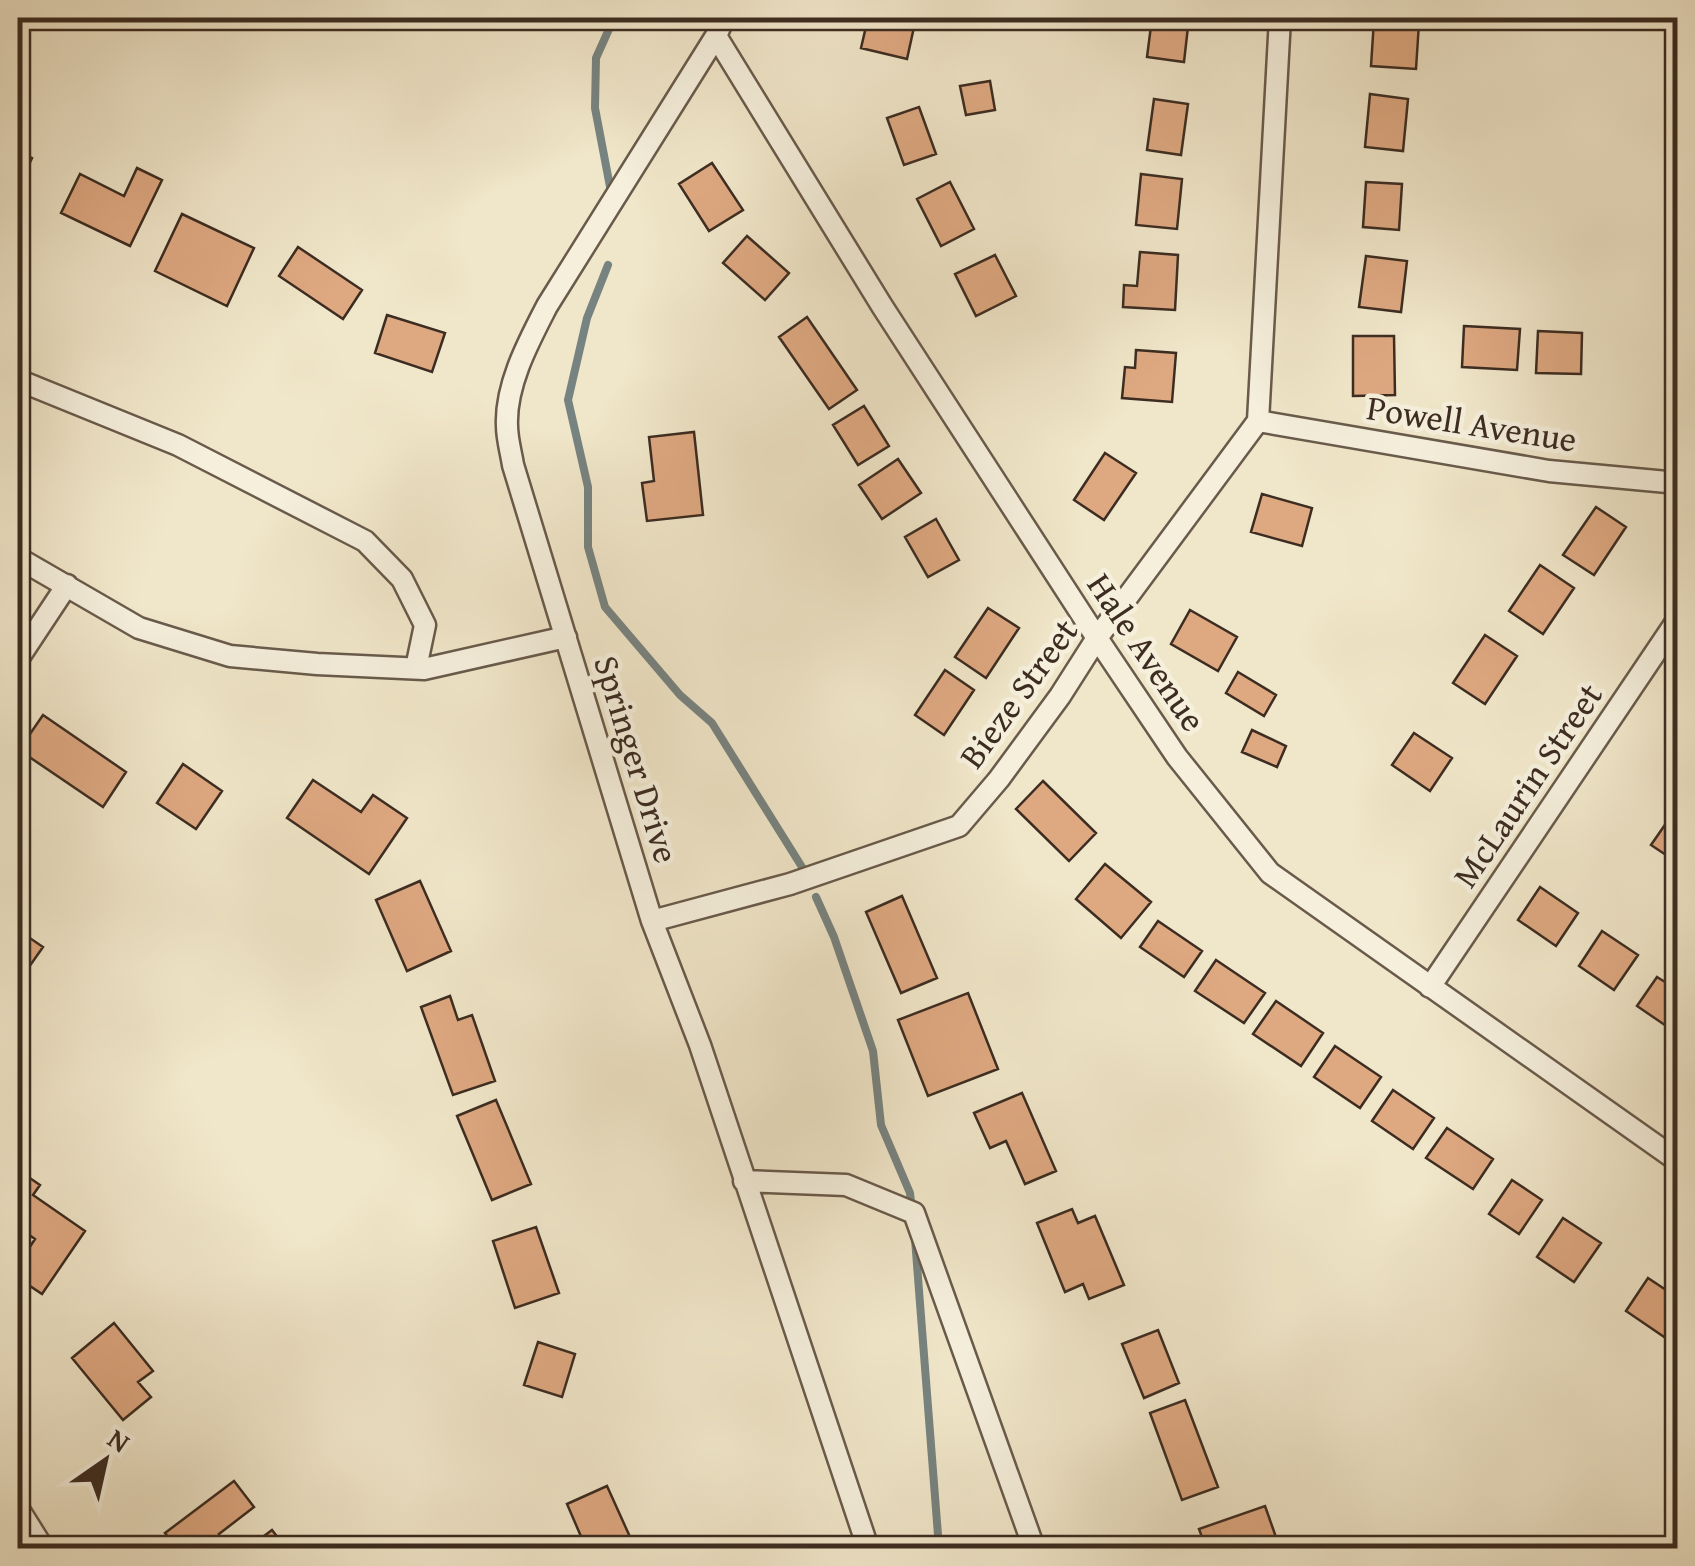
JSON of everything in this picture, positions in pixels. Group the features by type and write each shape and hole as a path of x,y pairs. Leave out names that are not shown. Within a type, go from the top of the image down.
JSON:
{"street":[{"path":"1258,421 1280,18"},
{"name":"Springer Drive","path":"720,27 547,306 528,343 506,423 513,465 652,921 700,1045 868,1548"},
{"name":"Hale Avenue","path":"720,27 882,306 1097,638 1177,757 1270,872 1678,1161"},
{"path":"18,380 178,446 365,542 402,579 424,624 416,668"},
{"name":"Powell Avenue","path":"1258,421 1549,470 1678,483"},
{"name":"Bieze Street","path":"652,921 790,884 959,826 1040,724 1097,638 1258,421"},
{"path":"18,558 140,628 230,656 416,668 566,636"},
{"path":"18,659 67,586"},
{"name":"McLaurin Street","path":"1430,988 1678,619"},
{"path":"744,1182 846,1186 914,1213 1034,1548"},
{"path":"18,1508 43,1548"}],"building":[{"path":"868,18 916,18 907,59 861,48"},
{"path":"1152,18 1189,18 1184,62 1147,57"},
{"path":"1374,20 1419,23 1416,69 1371,66"},
{"path":"990,81 995,110 966,115 960,86"},
{"path":"1370,94 1408,99 1403,151 1365,147"},
{"path":"1154,99 1188,104 1181,155 1147,150"},
{"path":"919,107 936,154 904,165 887,118"},
{"path":"1672,141 1678,141 1678,193 1667,192"},
{"path":"18,151 32,158 18,188"},
{"path":"712,163 743,210 709,231 679,184"},
{"path":"137,168 162,180 130,246 61,213 80,174 124,196"},
{"path":"1141,174 1182,179 1177,229 1136,225"},
{"path":"950,182 974,229 941,246 917,199"},
{"path":"1366,182 1402,184 1399,230 1363,227"},
{"path":"182,214 254,248 227,306 155,271"},
{"path":"1678,221 1678,278 1669,277"},
{"path":"747,236 789,273 765,300 723,263"},
{"path":"298,247 362,290 343,319 279,276"},
{"path":"1140,252 1178,255 1175,310 1123,307 1124,285 1137,286"},
{"path":"995,255 1016,296 976,316 955,274"},
{"path":"1366,256 1407,261 1401,312 1359,307"},
{"path":"1672,302 1678,302 1678,357 1670,357"},
{"path":"387,315 445,333 432,372 375,353"},
{"path":"807,317 857,390 829,409 779,337"},
{"path":"1464,326 1520,329 1517,370 1462,367"},
{"path":"1538,331 1582,333 1581,374 1536,373"},
{"path":"1353,336 1394,336 1395,395 1353,396"},
{"path":"1136,350 1176,353 1172,402 1122,398 1125,367 1135,368"},
{"path":"864,406 889,446 858,465 833,425"},
{"path":"694,432 703,515 647,521 642,483 654,481 649,437"},
{"path":"1105,453 1136,473 1104,520 1074,500"},
{"path":"898,459 921,493 882,519 859,485"},
{"path":"1262,494 1312,508 1302,546 1251,532"},
{"path":"1596,507 1626,527 1594,575 1563,555"},
{"path":"936,519 959,560 928,577 905,537"},
{"path":"1540,565 1574,588 1543,634 1509,611"},
{"path":"988,608 1019,628 986,678 955,657"},
{"path":"1190,610 1237,637 1218,671 1171,644"},
{"path":"1485,635 1517,656 1485,704 1453,683"},
{"path":"945,670 974,690 944,735 915,715"},
{"path":"1238,672 1276,695 1264,716 1226,693"},
{"path":"43,715 126,772 103,807 19,750"},
{"path":"1252,730 1286,746 1277,767 1242,752"},
{"path":"1414,733 1452,758 1430,791 1392,765"},
{"path":"183,764 222,791 196,829 157,803"},
{"path":"313,780 361,812 373,795 407,818 369,874 287,818"},
{"path":"1043,781 1096,833 1069,861 1016,809"},
{"path":"1678,806 1678,863 1651,845"},
{"path":"1105,864 1151,902 1121,938 1076,899"},
{"path":"420,881 451,951 407,971 376,900"},
{"path":"1540,887 1578,913 1556,946 1518,920"},
{"path":"902,896 937,978 901,993 866,912"},
{"path":"1158,921 1202,951 1184,977 1140,947"},
{"path":"18,930 43,947 29,967 18,959"},
{"path":"1602,931 1638,955 1614,990 1579,966"},
{"path":"1216,960 1265,993 1244,1023 1195,991"},
{"path":"1657,977 1678,990 1678,1034 1637,1006"},
{"path":"968,993 998,1069 928,1096 898,1020"},
{"path":"450,996 458,1020 472,1015 495,1081 453,1095 421,1007"},
{"path":"1276,1001 1323,1033 1301,1066 1253,1034"},
{"path":"1335,1046 1381,1077 1360,1108 1314,1077"},
{"path":"1393,1090 1434,1118 1413,1149 1372,1121"},
{"path":"1022,1093 1056,1171 1025,1184 1006,1141 990,1148 974,1113"},
{"path":"496,1100 531,1184 492,1200 457,1116"},
{"path":"1447,1128 1493,1159 1473,1189 1426,1158"},
{"path":"24,1174 40,1185 33,1195 85,1231 42,1294 18,1278 18,1265 35,1239 18,1227 18,1184"},
{"path":"1512,1180 1542,1200 1519,1234 1489,1214"},
{"path":"1072,1209 1078,1223 1095,1216 1124,1285 1089,1299 1083,1284 1065,1292 1037,1223"},
{"path":"1563,1218 1601,1243 1574,1282 1537,1257"},
{"path":"536,1227 559,1293 515,1308 493,1241"},
{"path":"1648,1278 1678,1298 1678,1336 1673,1343 1626,1311"},
{"path":"114,1323 153,1371 138,1382 151,1397 123,1420 72,1358"},
{"path":"1158,1330 1179,1383 1144,1398 1122,1344"},
{"path":"538,1342 575,1354 562,1397 524,1385"},
{"path":"1185,1400 1218,1487 1182,1500 1150,1413"},
{"path":"234,1481 254,1507 219,1534 231,1548 177,1548 165,1533"},
{"path":"607,1486 635,1548 586,1548 567,1504"},
{"path":"1265,1506 1277,1540 1253,1548 1206,1548 1199,1529"},
{"path":"272,1530 286,1548 248,1548"}],"waterway":[{"path":"611,192 595,108 596,58 614,18"},
{"path":"608,265 587,318 568,400 588,487 588,547 605,607 680,695 712,723 802,867"},
{"path":"816,897 873,1051 881,1125 910,1193 912,1211"},
{"path":"915,1239 939,1548"}]}
